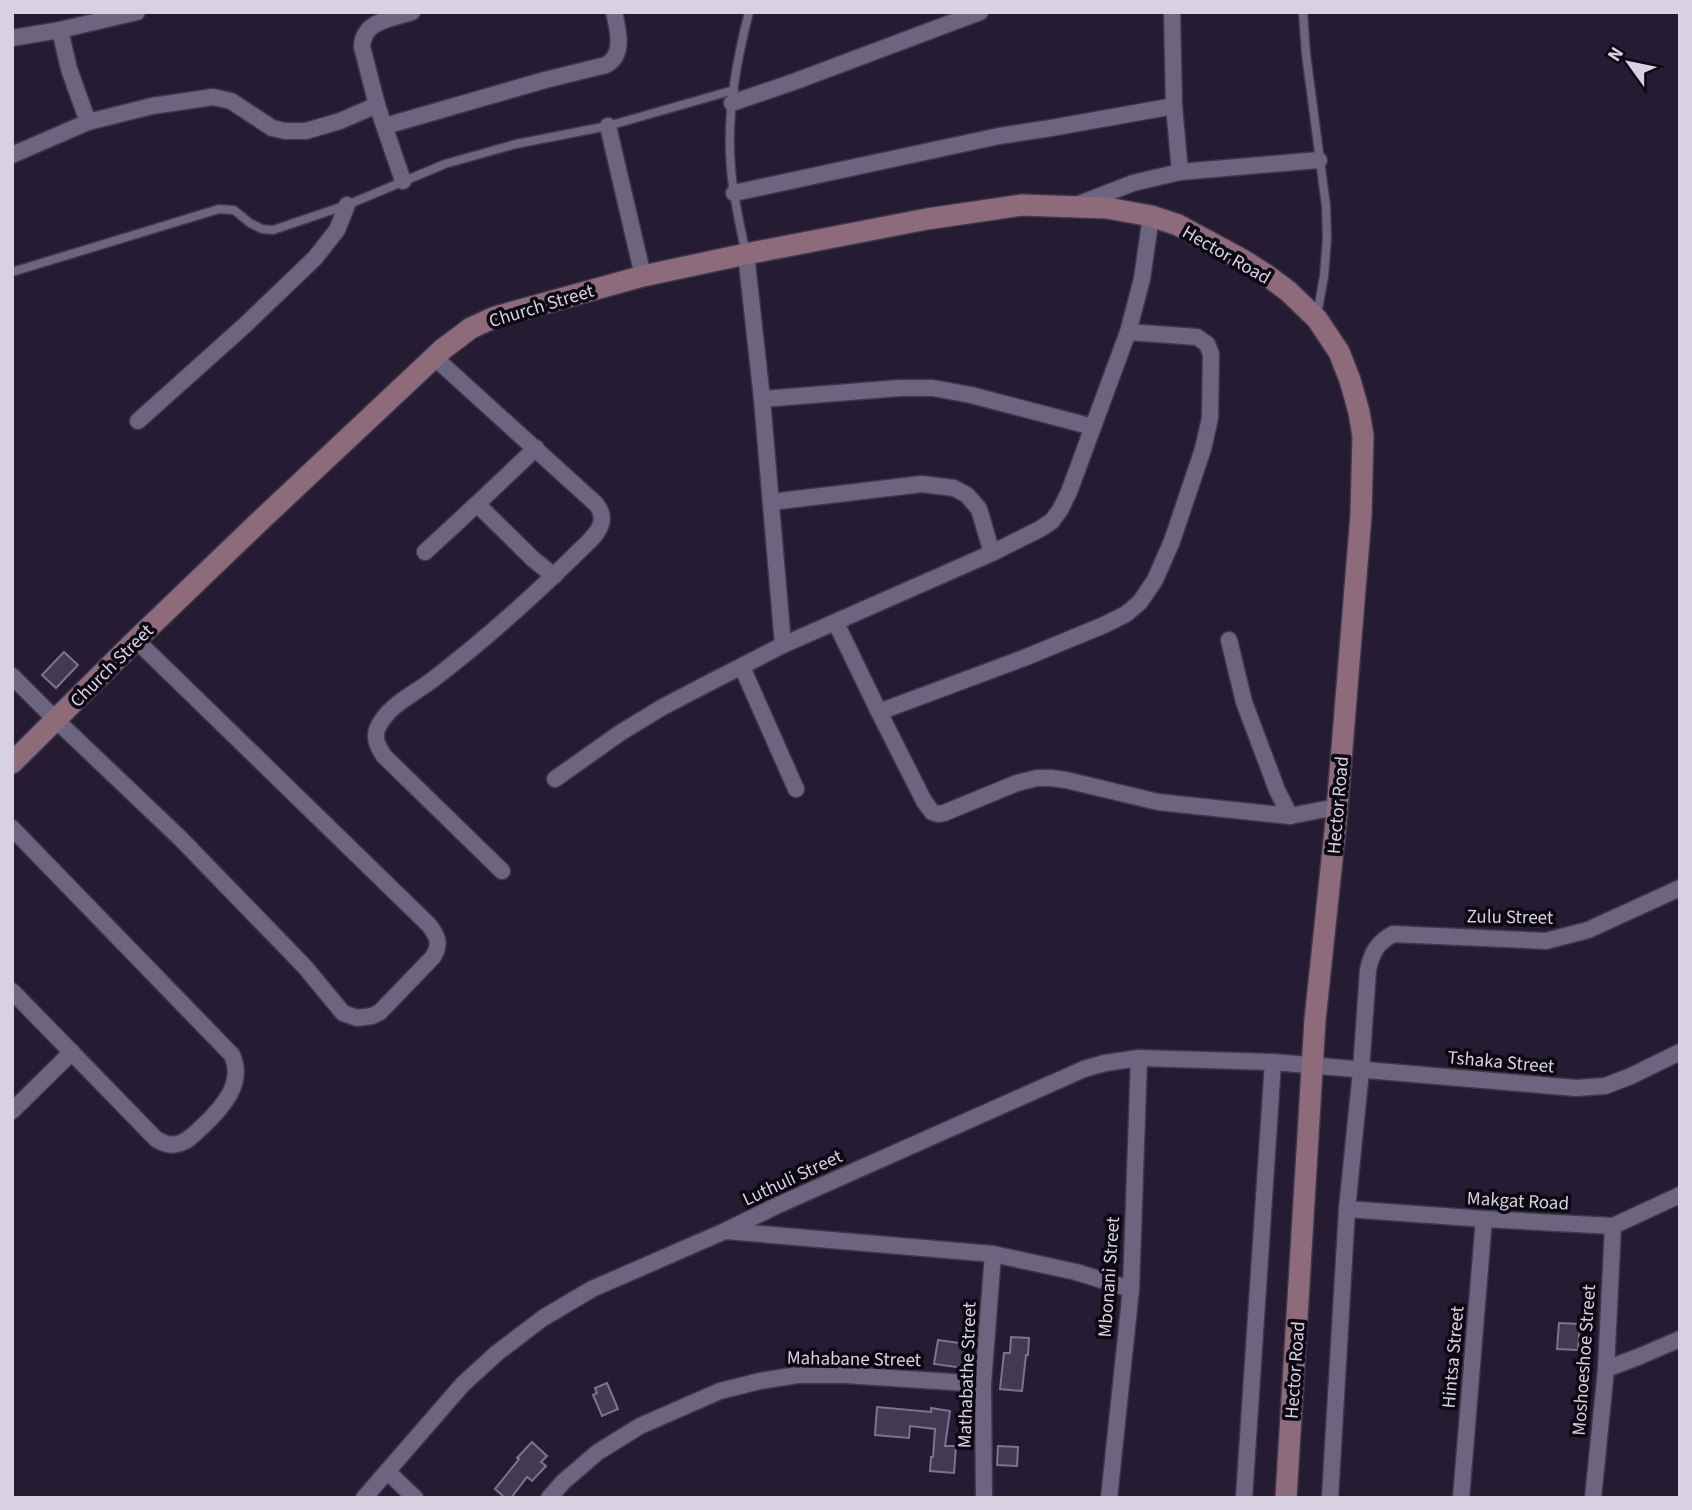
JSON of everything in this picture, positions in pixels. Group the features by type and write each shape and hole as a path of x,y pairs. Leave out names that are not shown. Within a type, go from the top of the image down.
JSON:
{"street":[{"path":"12,38 137,12"},
{"path":"403,181 377,105 362,47 363,35 373,25 412,12"},
{"path":"384,126 606,65 612,62 619,45 614,12"},
{"path":"733,97 796,81 980,12"},
{"path":"1172,12 1174,106 1180,172"},
{"path":"60,30 69,69 88,122"},
{"path":"12,155 88,122 152,106 213,97 231,101 272,128 285,131 306,131 340,121 377,105"},
{"path":"734,192 999,136 1174,106"},
{"path":"608,126 643,276"},
{"path":"1073,206 1133,183 1180,172 1319,160"},
{"path":"138,421 315,258 337,230 347,205"},
{"name":"Church Street","path":"12,763 136,640 434,357 461,334 495,317 643,276 985,209 1022,205 1073,206 1126,210 1151,216"},
{"path":"555,779 661,708 783,645 992,553 1052,521 1069,492 1128,332 1144,269 1151,216"},
{"name":"Hector Road","path":"1151,216 1178,225 1243,260 1288,291 1317,319 1339,352 1350,380 1363,436 1359,550 1312,1066 1286,1498"},
{"path":"746,254 762,399 783,645"},
{"path":"879,712 1111,622 1133,609 1150,589 1172,541 1203,449 1210,418 1212,361 1209,348 1196,337 1128,332"},
{"path":"434,357 596,504 602,520 593,536 554,576 450,666 401,701 378,727 378,747 384,756 502,871"},
{"path":"762,399 900,388 933,388 971,395 1093,427"},
{"path":"425,552 536,448"},
{"path":"771,502 922,484 954,488 967,495 979,509 992,553"},
{"path":"477,504 554,576"},
{"path":"836,623 924,801 929,809 938,814 1017,783 1037,778 1051,778 1158,802 1290,816 1336,807"},
{"path":"12,676 180,838 304,967 344,1013 352,1017 372,1016 386,1006 436,952 438,941 434,931 136,640"},
{"path":"1229,640 1244,702 1277,790 1290,816"},
{"path":"742,667 796,789"},
{"path":"12,828 228,1050 235,1061 236,1076 230,1093 218,1111 190,1138 170,1145 162,1143 12,991"},
{"name":"Zulu Street","path":"1361,1071 1371,956 1376,946 1394,933 1546,941 1588,930 1680,888"},
{"path":"12,1111 72,1052"},
{"name":"Tshaka Street","path":"1312,1066 1576,1088 1605,1086 1680,1052"},
{"name":"Luthuli Street","path":"365,1498 463,1384 497,1353 543,1318 592,1289 1084,1069 1139,1058 1273,1062 1312,1066"},
{"name":"Mbonani Street","path":"1109,1498 1131,1289 1139,1058"},
{"path":"1244,1498 1273,1062"},
{"path":"1330,1498 1347,1209 1361,1071"},
{"name":"Makgat Road","path":"1347,1209 1613,1226 1680,1195"},
{"name":"Hintsa Street","path":"1461,1498 1485,1219"},
{"name":"Moshoeshoe Street","path":"1593,1498 1606,1369 1613,1226"},
{"path":"725,1231 993,1254 1076,1272 1131,1289"},
{"name":"Mathabathe Street","path":"984,1498 984,1384 993,1254"},
{"path":"1606,1369 1680,1339"},
{"name":"Mahabane Street","path":"549,1498 598,1452 640,1426 720,1391 798,1375 845,1375 984,1384"},
{"path":"388,1472 415,1498"}],"lane":[{"path":"746,254 730,167 733,97 740,48 749,12"},
{"path":"1303,12 1326,206 1327,239 1317,319"},
{"path":"12,272 219,209 234,210 250,223 262,229 273,230 347,205 444,164 516,144 733,97"}],"building":[{"path":"64,652 78,665 56,688 42,675"},
{"path":"1559,1323 1580,1324 1578,1350 1557,1349"},
{"path":"1011,1337 1029,1338 1022,1391 1000,1389 1004,1353 1010,1353"},
{"path":"938,1340 967,1344 963,1368 934,1364"},
{"path":"607,1383 618,1409 602,1416 593,1395 597,1393 595,1388"},
{"path":"877,1407 950,1411 945,1446 956,1446 954,1473 930,1471 935,1429 910,1426 909,1438 875,1435"},
{"path":"532,1442 547,1456 541,1462 546,1466 532,1481 527,1477 511,1498 505,1498 495,1489"},
{"path":"998,1446 1018,1447 1017,1466 997,1465"}]}
